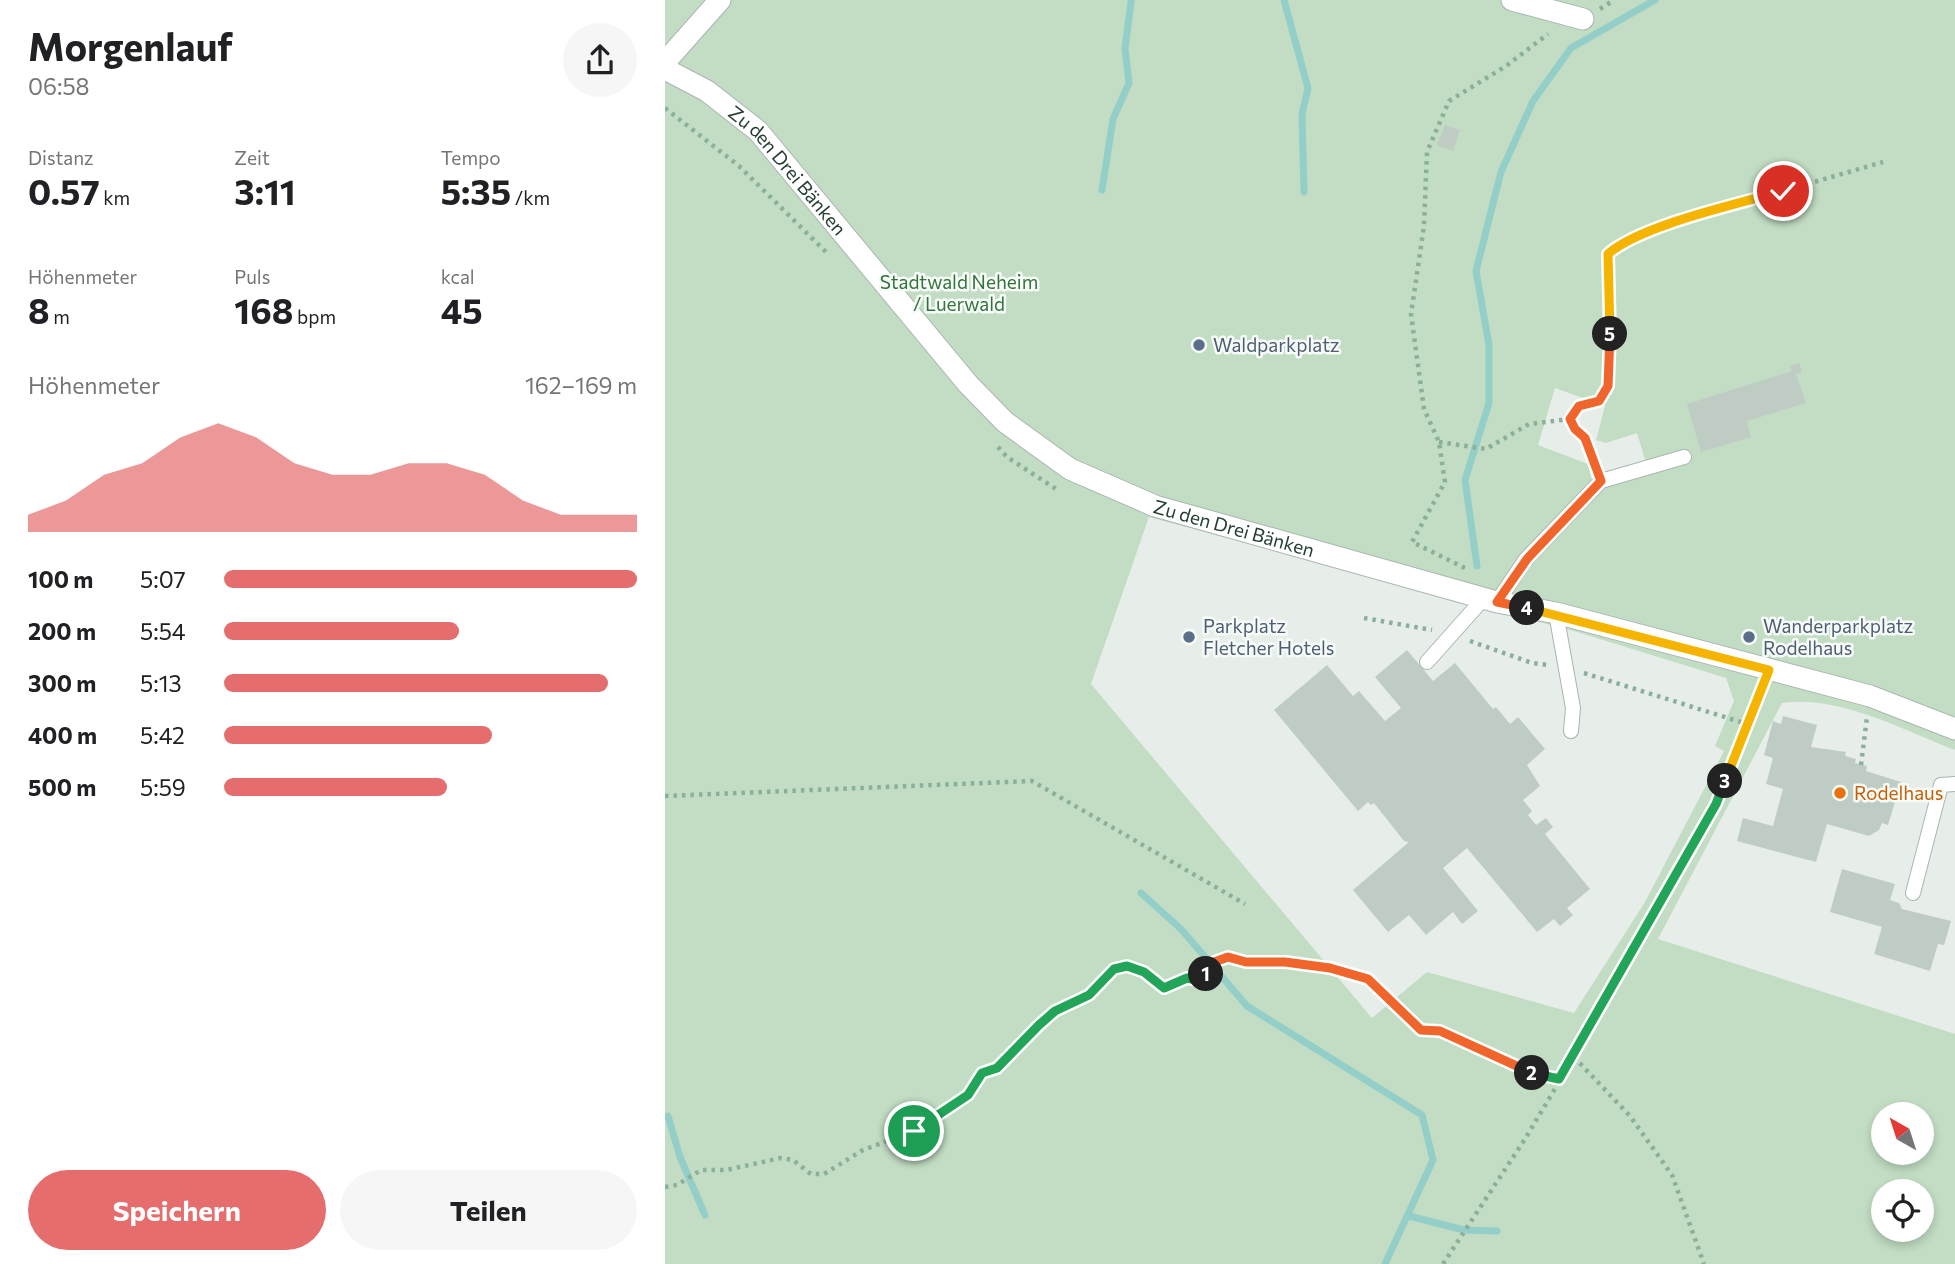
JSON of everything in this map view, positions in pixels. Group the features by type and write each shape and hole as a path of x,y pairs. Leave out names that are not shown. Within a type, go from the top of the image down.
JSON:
{"street":[{"path":"665,62 720,0"},
{"path":"1512,0 1584,19"},
{"name":"Zu den Drei Bänken","path":"665,69 707,91 758,131 968,384 1005,422 1070,469 1156,506 1490,600 1556,613 1870,696 1955,729"}],"lane":[{"path":"1427,662 1490,600 1601,481 1684,457"},
{"path":"1556,613 1573,708 1571,731"},
{"path":"1913,893 1941,786 1955,784"}],"path":[{"path":"1490,600 1464,567 1412,542 1445,482 1439,442 1425,409 1411,314 1424,226 1427,152 1449,101 1506,66 1541,37 1584,19"},
{"path":"1439,442 1468,449 1486,449 1529,424 1570,419 1579,406 1599,401 1608,386 1611,296 1608,254 1619,244 1683,220 1883,162"},
{"path":"1570,419 1575,429 1585,438 1601,481"},
{"path":"1443,1264 1525,1139 1574,1057 1716,804 1769,670"},
{"path":"1861,765 1868,713"},
{"path":"665,796 1032,780 1245,904"},
{"path":"665,1186 677,1185 701,1170 726,1170 781,1158 793,1160 811,1174 824,1174 863,1150 914,1131 968,1095 982,1073 997,1068 1055,1011 1089,995 1114,969 1127,966 1144,972 1164,988 1187,978 1201,981 1209,964 1228,957 1246,962 1285,962 1330,968 1368,979 1421,1030 1440,1031 1523,1071 1559,1079"},
{"path":"1574,1057 1630,1116 1672,1175 1704,1264"}],"green space":[{"name":"Stadtwald Neheim / Luerwald","path":"665,0 1955,0 1955,750 1848,709 1804,702 1782,703 1658,939 1955,1034 1955,1264 665,1264","holes":["1555,388 1605,406 1596,440 1606,443 1637,433 1646,463 1592,481 1588,464 1538,445","1149,517 1577,632 1726,678 1734,701 1715,746 1724,751 1645,902 1574,1013 1427,972 1372,1018 1091,684"]}],"building":[{"path":"1445,125 1460,130 1453,151 1437,145"},
{"path":"1799,363 1802,372 1796,374 1806,403 1747,421 1751,437 1701,452 1687,404 1792,371 1790,366"},
{"path":"1407,650 1433,681 1455,663 1493,709 1496,707 1510,724 1518,717 1545,749 1527,765 1540,786 1523,800 1532,811 1528,815 1536,825 1546,818 1553,827 1545,834 1590,889 1567,908 1573,915 1560,926 1554,919 1537,932 1467,848 1443,868 1478,911 1462,924 1453,912 1426,935 1409,915 1388,932 1353,890 1409,842 1404,841 1374,803 1371,805 1368,802 1358,811 1274,710 1327,665 1353,696 1359,691 1385,721 1401,708 1375,677"},
{"name":"Rodelhaus","path":"1783,716 1817,725 1811,747 1846,752 1845,756 1856,759 1855,763 1867,766 1866,771 1901,782 1888,825 1882,823 1879,830 1869,836 1827,824 1816,862 1737,841 1743,818 1773,826 1783,789 1766,784 1773,758 1764,755 1773,721 1781,724"},
{"path":"1842,869 1895,884 1890,900 1899,903 1902,909 1951,921 1944,945 1938,944 1930,971 1874,954 1882,927 1830,912"}],"waterway":[{"path":"1284,0 1308,88 1302,114 1304,192"},
{"path":"1477,566 1465,480 1489,403 1489,345 1476,271 1501,172 1533,101 1571,48 1655,0"},
{"path":"1102,190 1113,119 1129,83 1125,48 1131,2"},
{"path":"1141,893 1181,929 1247,1006 1422,1115 1433,1160 1385,1264"},
{"path":"668,1116 680,1157 705,1215"},
{"path":"1409,1216 1464,1230 1497,1231"}],"place":[{"name":"Waldparkplatz","path":"1199,345"},
{"name":"Parkplatz Fletcher Hotels","path":"1189,637"},
{"name":"Wanderparkplatz Rodelhaus","path":"1749,637"},
{"name":"Rodelhaus","path":"1840,793"}],"route":[{"path":"914,1131 957,1104 975,1087 982,1073 997,1068 1055,1011 1089,995 1097,989 1104,976 1114,969 1127,966 1144,972 1164,988 1187,978 1201,981 1206,977 1209,964 1218,958 1228,957 1246,962 1285,962 1330,968 1368,979 1421,1030 1440,1031 1523,1071 1559,1079 1574,1057 1716,804 1769,670 1556,613 1497,602 1527,559 1601,481 1585,438 1575,429 1570,419 1579,406 1599,401 1608,386 1611,296 1608,254 1619,244 1683,220 1783,191"}]}
